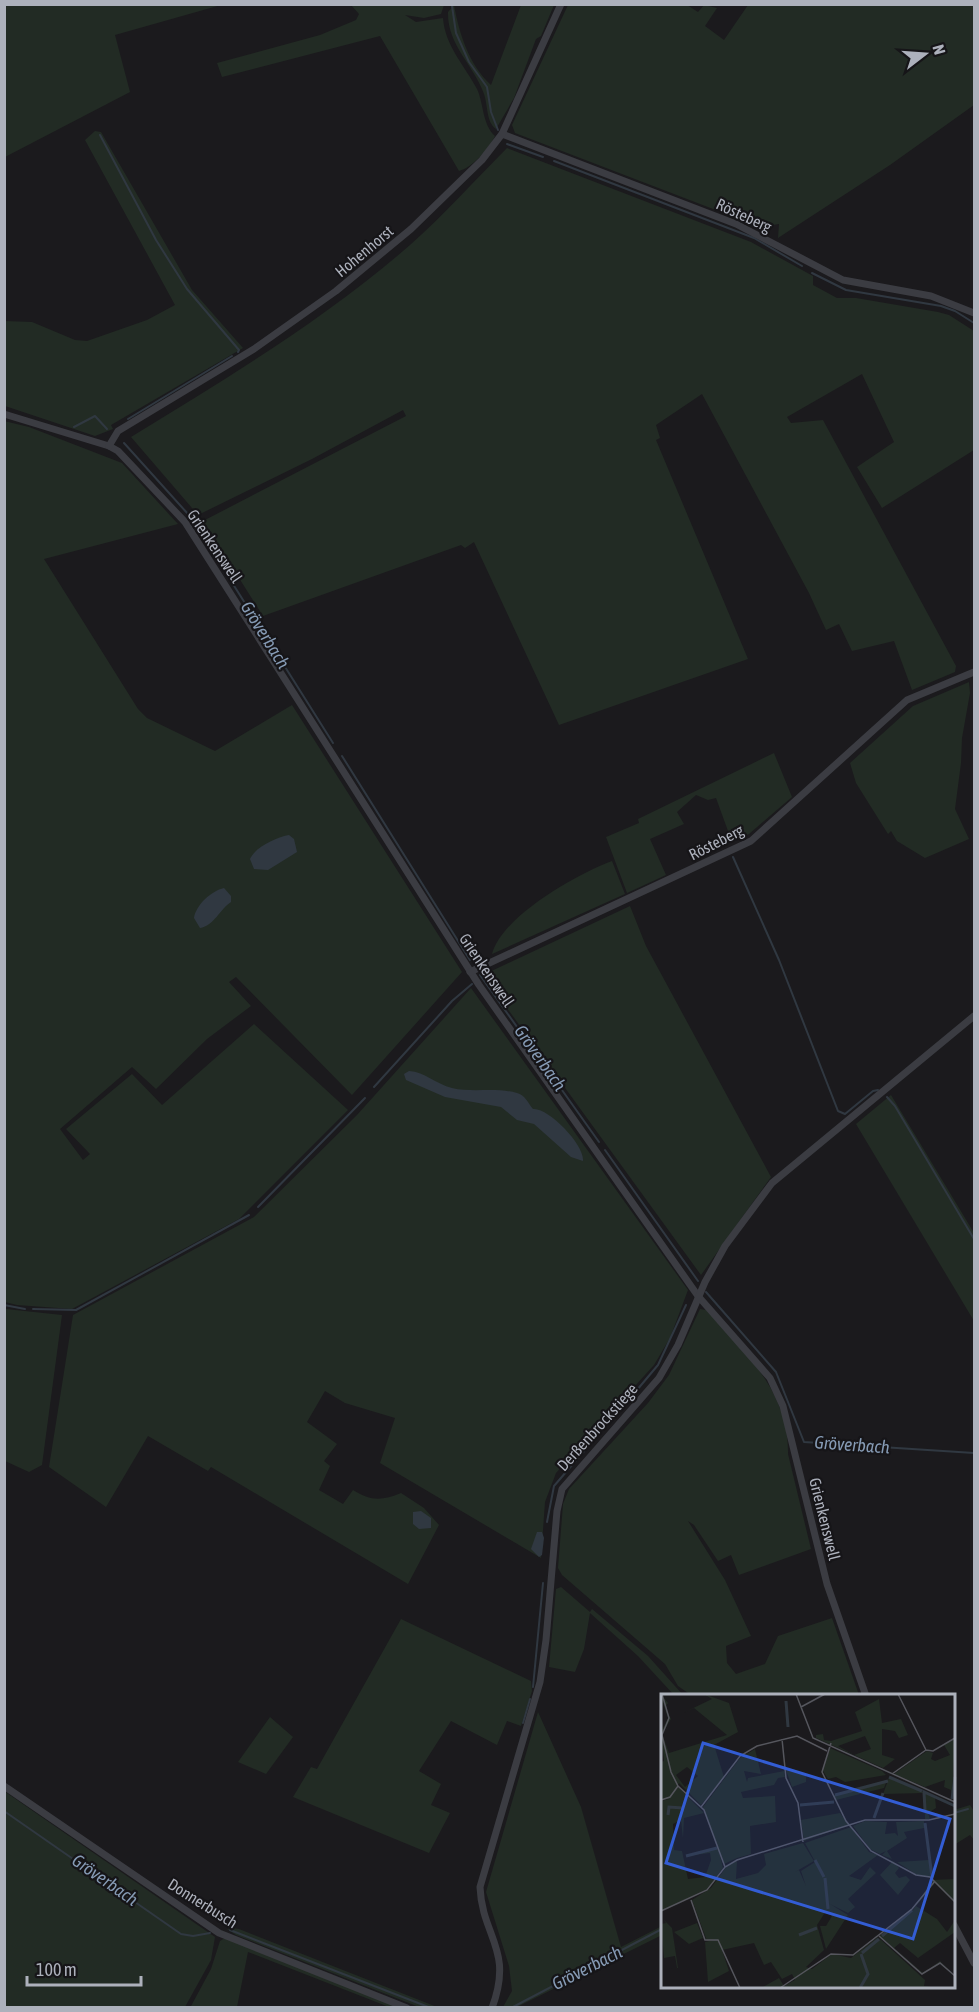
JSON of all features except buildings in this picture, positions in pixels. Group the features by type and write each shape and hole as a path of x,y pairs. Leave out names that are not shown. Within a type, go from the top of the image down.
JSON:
{"street":[{"name":"Hohenhorst","path":"109,446 118,431 254,348 336,291 411,229 482,160 502,134 561,4"},
{"name":"Rösteberg","path":"502,134 736,224 843,280 931,296 975,314"},
{"name":"Grienkenswell","path":"4,414 109,446 126,458 185,522 470,972 698,1296 761,1365 779,1394 825,1578 866,1694"},
{"name":"Rösteberg","path":"470,972 751,841 907,700 975,672"},
{"name":"Derßenbrockstiege","path":"492,2007 499,1983 501,1964 483,1908 480,1887 540,1682 560,1495 572,1475 659,1378 678,1345 698,1296 725,1246 772,1183 975,1016"},
{"name":"Donnerbusch","path":"4,1785 219,1933 407,2007"},
{"path":"955,1927 975,1963"}],"shaded area":[{"path":"5,4 221,5 115,35 130,92 5,157"},
{"path":"351,5 444,5 441,14 424,18 405,15 416,22 443,18 451,47 477,89 485,120 495,136 485,152 470,166 459,171 380,36 222,77 217,63 320,35 356,20 359,14"},
{"path":"454,5 466,48 483,77 491,85 521,5 554,5 541,36 536,39 514,98 496,129 489,118 480,84 452,35 448,12"},
{"path":"568,5 687,5 698,12 704,5 717,8 705,26 724,40 748,5 974,5 974,105 890,165 778,238 779,224 760,227 515,133 512,125"},
{"path":"95,131 101,132 192,290 243,348 111,425 113,429 95,436 5,406 4,321 32,322 75,340 87,341 147,320 175,305 85,140"},
{"path":"507,148 751,242 813,276 813,285 837,298 856,298 938,312 949,315 974,331 974,450 882,508 857,467 894,442 862,374 787,417 791,423 823,420 956,666 955,672 912,690 894,641 852,651 839,624 826,630 809,593 702,394 656,425 660,438 656,440 748,659 559,725 474,542 465,548 461,545 263,616 203,521 406,416 403,410 312,459 198,515 131,437 274,347 344,298 423,234"},
{"path":"4,421 29,427 122,463 178,524 44,559 138,709 147,718 215,751 292,705 462,972 352,1095 236,977 229,982 251,1006 207,1039 156,1089 132,1067 60,1129 83,1160 90,1154 66,1129 132,1074 162,1105 254,1024 348,1110 239,1219 72,1309 5,1302"},
{"path":"969,682 970,693 962,738 955,809 969,839 925,858 897,841 891,831 888,834 856,783 850,763 913,706"},
{"path":"774,753 792,797 749,834 732,842 716,798 708,800 696,795 677,812 684,824 650,839 666,875 627,893 606,837 639,823 638,819"},
{"path":"289,835 294,839 297,852 268,870 254,869 250,859 257,850 273,840"},
{"path":"612,861 625,894 492,954 510,925 525,911 561,886"},
{"path":"224,888 231,896 231,902 213,921 200,928 194,918 198,908 209,895"},
{"path":"630,906 646,946 771,1177 701,1275 483,975"},
{"path":"471,988 688,1290 670,1338 654,1365 556,1473 545,1502 541,1558 380,1463 395,1418 345,1403 325,1391 307,1422 337,1444 324,1461 330,1466 319,1490 343,1504 353,1490 376,1499 401,1493 424,1508 439,1525 408,1584 211,1467 208,1471 148,1436 106,1507 49,1467 73,1315 254,1217 357,1115"},
{"path":"409,1071 452,1088 501,1090 520,1094 533,1109 547,1114 564,1128 578,1146 583,1161 571,1157 534,1124 517,1120 501,1107 445,1097 406,1080 404,1074"},
{"path":"891,1095 974,1233 974,1321 856,1124"},
{"path":"6,1309 62,1315 42,1465 29,1472 5,1461"},
{"path":"700,1309 706,1310 749,1358 773,1392 786,1431 788,1454 811,1549 739,1575 731,1555 718,1561 694,1525 688,1521 725,1580 751,1636 726,1646 727,1663 736,1674 765,1664 778,1636 832,1618 859,1694 690,1694 678,1686 665,1664 562,1575 558,1568 563,1504 569,1489 648,1403 669,1375"},
{"path":"421,1511 431,1518 431,1528 419,1529 413,1524 413,1512"},
{"path":"537,1532 542,1532 544,1538 542,1555 539,1557 531,1549"},
{"path":"561,1587 590,1612 592,1609 648,1656 682,1694 673,1694 638,1656 590,1613 584,1649 575,1672 549,1667 556,1589"},
{"path":"401,1619 531,1681 532,1691 521,1726 507,1721 497,1745 451,1721 419,1771 441,1784 431,1805 450,1813 429,1853 293,1797 311,1767 317,1769"},
{"path":"538,1712 581,1807 621,1947 661,1927 661,1935 517,2007 503,2007 512,1991 509,1966 486,1892"},
{"path":"270,1717 293,1737 266,1774 238,1762"},
{"path":"4,1791 215,1937 211,1960 185,2007 5,2007"},
{"path":"970,1805 974,1811 974,1840 970,1835 955,1844 955,1810"},
{"path":"232,1928 437,2007 419,2007 236,1935 227,1929"},
{"path":"225,1938 401,2007 389,2007 248,1952 237,2007 190,2008 211,1969 220,1941"}],"waterway":[{"path":"452,6 456,33 469,62 487,87 491,112 498,130"},
{"path":"100,135 156,240 187,289 239,350 238,352"},
{"path":"507,144 543,157"},
{"path":"554,161 754,238 802,266"},
{"path":"812,273 846,290 941,306 955,311 974,323"},
{"path":"128,419 232,356"},
{"name":"Gröverbach","path":"74,427 95,416 107,429"},
{"name":"Gröverbach","path":"124,443 188,514"},
{"name":"Gröverbach","path":"197,527 333,743"},
{"name":"Gröverbach","path":"342,756 470,960"},
{"path":"733,857 779,960 838,1111 845,1114 873,1091 878,1090"},
{"name":"Gröverbach","path":"480,975 599,1142"},
{"path":"374,1087 452,1001 472,984"},
{"path":"887,1097 895,1106 974,1239"},
{"path":"258,1207 365,1098"},
{"name":"Gröverbach","path":"605,1150 698,1281"},
{"path":"33,1309 76,1310 249,1215"},
{"name":"Gröverbach","path":"706,1292 776,1372 804,1442 974,1453"},
{"path":"4,1305 25,1309"},
{"path":"610,1422 658,1365 686,1305"},
{"path":"547,1522 554,1486 598,1435"},
{"path":"533,1687 543,1583"},
{"path":"523,1723 530,1699"},
{"name":"Gröverbach","path":"955,1813 968,1809"},
{"name":"Gröverbach","path":"4,1811 181,1934 193,1936 210,1933"},
{"name":"Gröverbach","path":"230,1930 431,2008"},
{"name":"Gröverbach","path":"511,2008 661,1930"}]}
